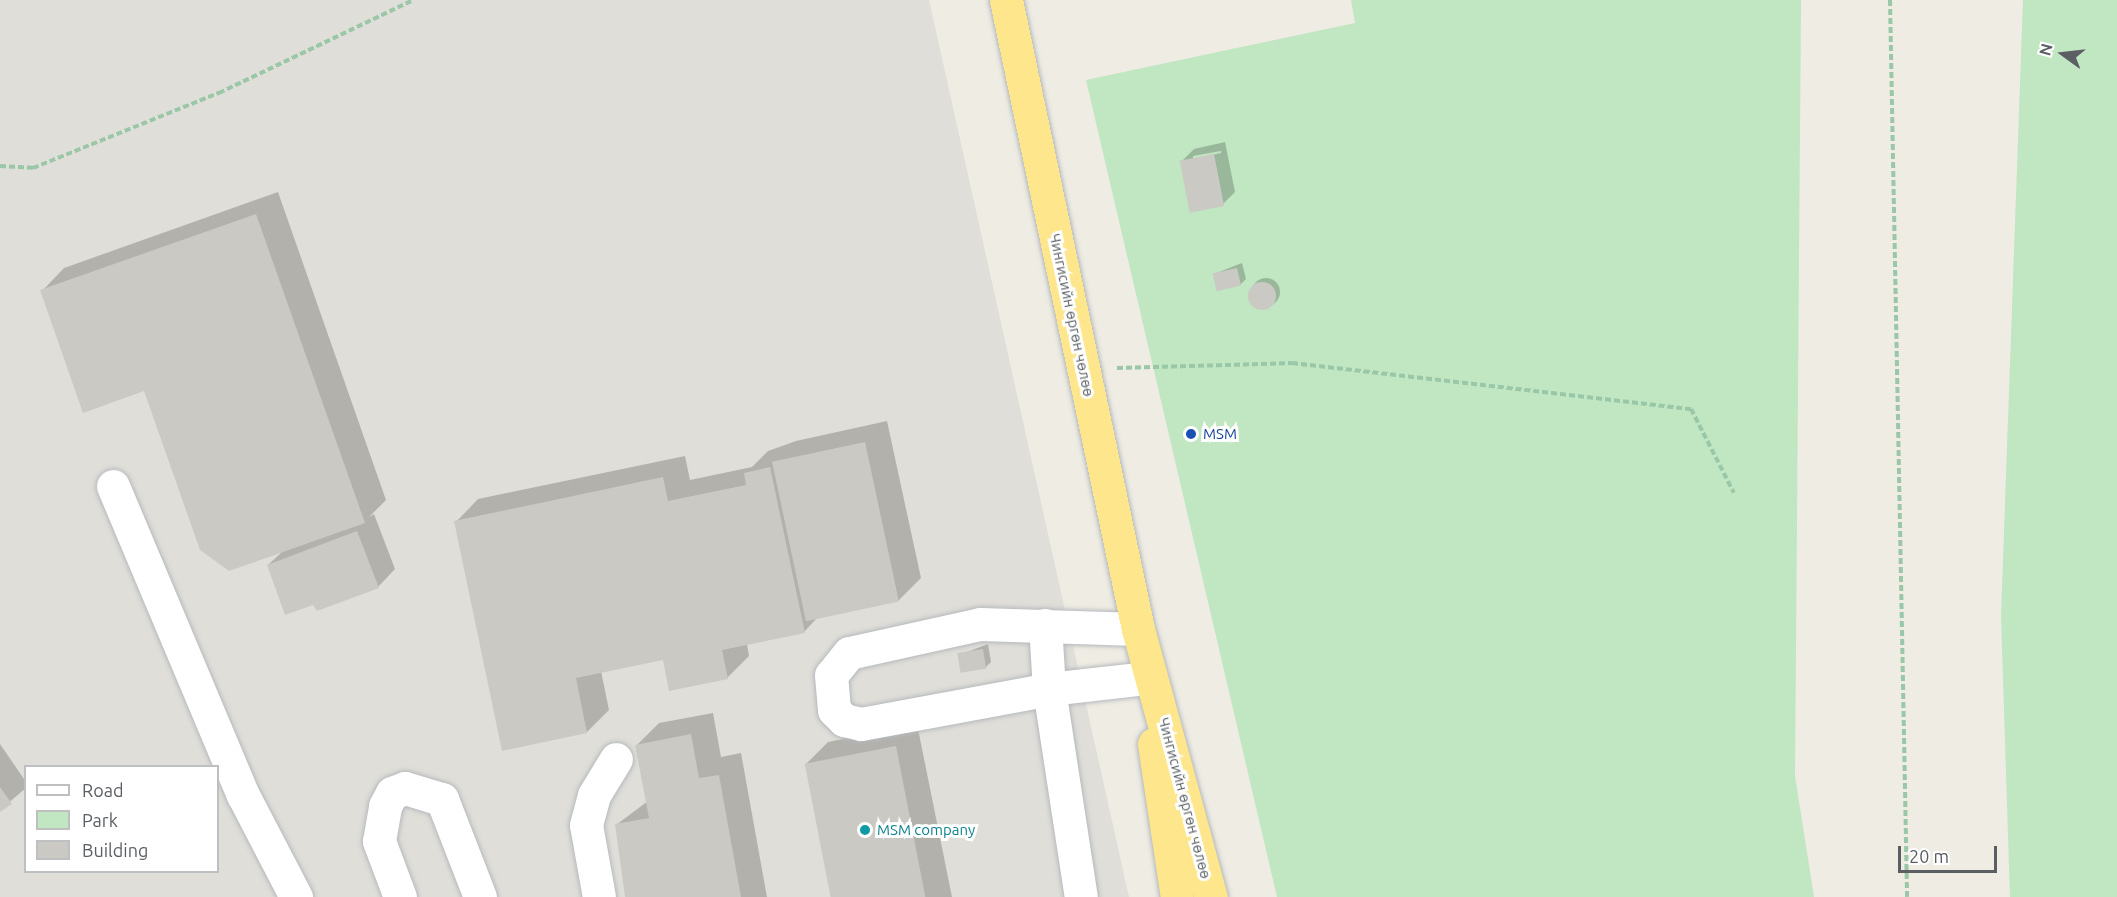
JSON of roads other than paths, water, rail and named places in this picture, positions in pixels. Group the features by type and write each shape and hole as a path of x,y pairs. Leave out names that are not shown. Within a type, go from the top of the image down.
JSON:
{"highway":[{"name":"Чингисийн өргөн чөлөө","path":"1006,0 1138,629 1177,897"},
{"name":"Чингисийн өргөн чөлөө","path":"1138,629 1200,844 1212,897"}],"lane":[{"path":"113,486 243,795 296,897"},
{"path":"1138,629 980,624 849,653 831,675 834,710 844,720 861,724 1049,689 1145,678"},
{"path":"1046,625 1049,689 1081,897"},
{"path":"599,897 586,825 594,795 616,759"},
{"path":"400,897 379,841 385,806 392,793 405,788 442,799 480,897"}],"place":[{"name":"MSM","path":"1191,434"},
{"name":"MSM company","path":"865,830"}]}
